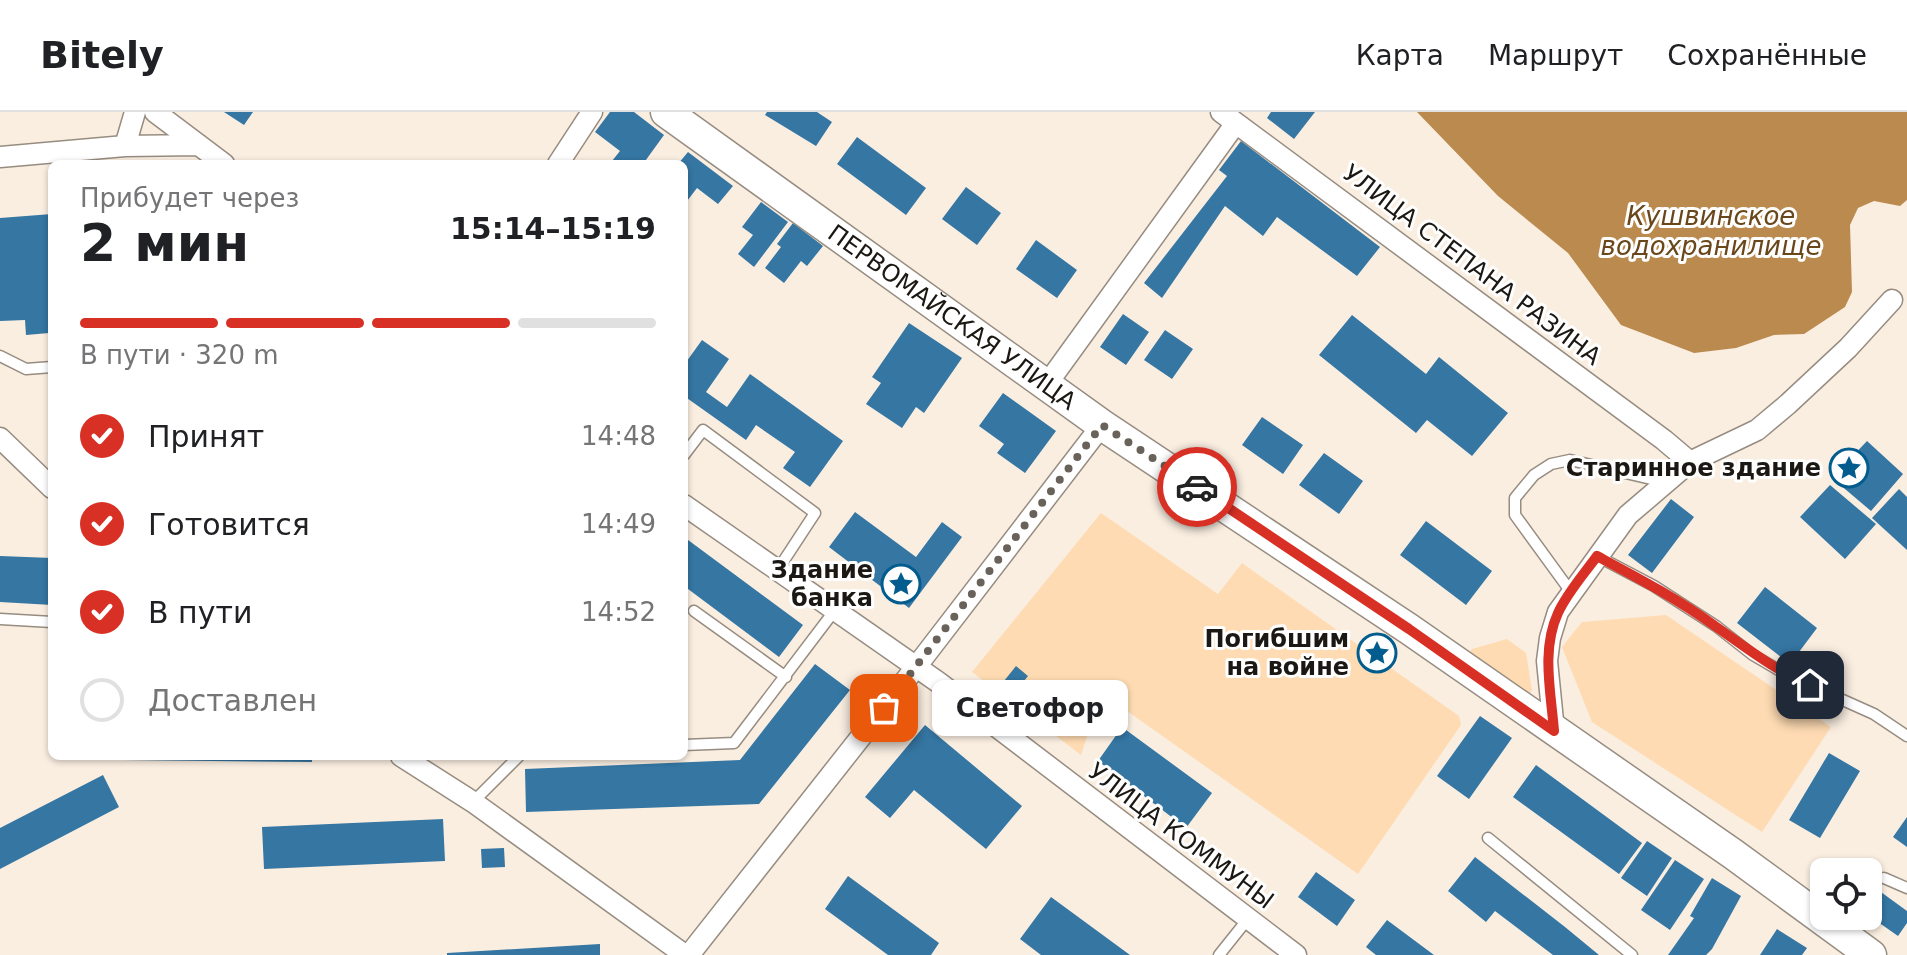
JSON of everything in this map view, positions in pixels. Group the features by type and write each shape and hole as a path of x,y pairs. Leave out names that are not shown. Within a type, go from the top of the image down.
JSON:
{"main road":[{"name":"ПЕРВОМАЙСКАЯ УЛИЦА","path":"666,112 1102,425 1409,629 1733,854 1871,955"}],"street":[{"path":"125,146 135,112"},
{"path":"155,112 219,160"},
{"path":"561,160 592,112"},
{"path":"1047,384 1229,118"},
{"name":"УЛИЦА СТЕПАНА РАЗИНА","path":"1229,118 1690,462"},
{"path":"0,157 125,146 199,145"},
{"path":"1554,731 1547,661 1558,612 1628,515 1690,462 1757,430 1848,348 1892,300"},
{"path":"407,760 473,802 687,955 855,751 1102,425"},
{"path":"0,438 48,484"},
{"name":"УЛИЦА КОММУНЫ","path":"688,508 916,667 1296,955"}],"lane":[{"path":"0,356 26,369 48,367"},
{"path":"688,450 703,430 815,513 777,571"},
{"path":"1571,592 1515,515 1515,498 1534,475 1551,464 1570,460 1666,483"},
{"path":"1597,556 1654,586 1716,626 1753,655 1789,676 1874,714 1907,736"},
{"path":"688,745 734,743 835,610"},
{"path":"694,611 786,677"},
{"path":"0,619 48,622"},
{"path":"473,802 515,760"},
{"path":"1488,838 1632,955"},
{"path":"1884,878 1907,888"},
{"path":"1219,955 1247,920"}],"shaded area":[{"path":"1101,513 1218,594 1242,563 1459,716 1461,725 1358,874 1110,699 1088,734 1081,755 972,672"},
{"path":"1666,615 1831,727 1762,832 1592,722 1562,647 1582,622"},
{"path":"1507,639 1526,653 1532,690 1526,698 1466,656 1472,649"}],"water":[{"name":"Кушвинское водохранилище","path":"1417,112 1907,112 1907,200 1900,206 1874,201 1858,208 1850,225 1852,292 1845,307 1804,334 1774,335 1736,348 1694,353 1621,325 1568,253 1498,196"}],"building":[{"path":"224,112 253,112 244,125"},
{"path":"610,112 634,112 664,135 646,160 613,160 620,151 595,132"},
{"path":"767,112 817,112 832,122 816,146 765,115"},
{"path":"1271,112 1315,112 1294,139 1267,118"},
{"path":"857,137 926,188 906,215 837,164"},
{"path":"1241,141 1380,247 1357,276 1277,217 1263,236 1225,206 1162,298 1144,283 1227,176 1219,170"},
{"path":"688,152 733,186 718,204 697,188 688,200 688,160 681,160"},
{"path":"966,187 1001,213 977,245 942,219"},
{"path":"761,202 788,222 754,267 738,254 753,235 742,227"},
{"path":"48,214 48,333 26,335 25,320 0,321 0,218"},
{"path":"793,223 823,246 807,266 801,261 784,283 765,268 781,247 777,244"},
{"path":"1036,240 1077,270 1057,298 1016,269"},
{"path":"1123,314 1149,332 1126,365 1100,347"},
{"path":"1352,315 1426,374 1439,357 1508,413 1472,456 1427,420 1416,433 1319,355"},
{"path":"909,323 962,358 924,413 916,407 902,428 866,404 881,383 872,377"},
{"path":"1165,330 1193,349 1172,379 1144,360"},
{"path":"702,340 729,359 706,392 727,407 750,374 843,441 810,487 783,468 795,452 756,425 746,440 688,399 688,359"},
{"path":"1003,393 1056,431 1025,473 997,453 1004,444 979,426"},
{"path":"1262,417 1303,445 1283,474 1242,445"},
{"path":"1867,441 1903,474 1871,511 1832,478"},
{"path":"1324,453 1363,481 1339,514 1299,485"},
{"path":"1830,485 1876,524 1845,559 1800,517"},
{"path":"1899,489 1907,497 1907,550 1872,518"},
{"path":"1671,499 1694,517 1652,573 1628,555"},
{"path":"855,512 916,557 942,522 962,537 909,608 829,547"},
{"path":"1426,521 1492,571 1466,605 1400,555"},
{"path":"688,540 803,625 779,657 688,589"},
{"path":"0,556 48,558 48,605 0,602"},
{"path":"1765,587 1817,628 1790,664 1737,623"},
{"path":"815,664 850,690 759,804 526,812 525,769 740,760"},
{"path":"1016,666 1028,676 1012,696 1000,686"},
{"path":"1480,716 1512,738 1469,799 1437,776"},
{"path":"925,725 1022,806 986,849 914,790 890,818 865,797"},
{"path":"1122,727 1212,793 1186,828 1098,761"},
{"path":"1829,753 1860,771 1820,838 1789,820"},
{"path":"124,760 312,760 312,762"},
{"path":"1536,765 1642,843 1619,874 1513,797"},
{"path":"103,775 119,807 0,869 0,828"},
{"path":"1907,817 1907,847 1893,837"},
{"path":"443,819 445,861 264,869 262,827"},
{"path":"1647,841 1672,858 1647,896 1621,878"},
{"path":"504,848 505,867 482,868 481,849"},
{"path":"1475,857 1599,955 1553,955 1495,911 1486,922 1448,891"},
{"path":"1675,860 1704,879 1670,930 1641,910"},
{"path":"1316,872 1355,900 1337,926 1298,897"},
{"path":"848,876 939,943 931,955 888,955 825,909"},
{"path":"1712,878 1741,896 1712,949 1706,955 1668,955 1694,918 1690,916"},
{"path":"1882,893 1907,911 1907,923 1898,936 1882,925"},
{"path":"1051,897 1130,955 1041,955 1020,939"},
{"path":"1387,920 1434,955 1376,955 1366,947"},
{"path":"1777,929 1807,948 1802,955 1760,955"},
{"path":"600,944 600,955 447,955 447,953"}],"way so far":[{"path":"884,708 1102,425 1197,487"}],"place":[{"name":"Старинное здание","path":"1849,468"},
{"name":"Здание банка","path":"901,584"},
{"name":"Погибшим на войне","path":"1377,653"},
{"name":"Светофор","path":"884,708"}],"route":[{"path":"1197,487 1554,731 1547,661 1550,638 1558,612 1597,556 1654,586 1716,626 1753,655 1810,685"}]}
